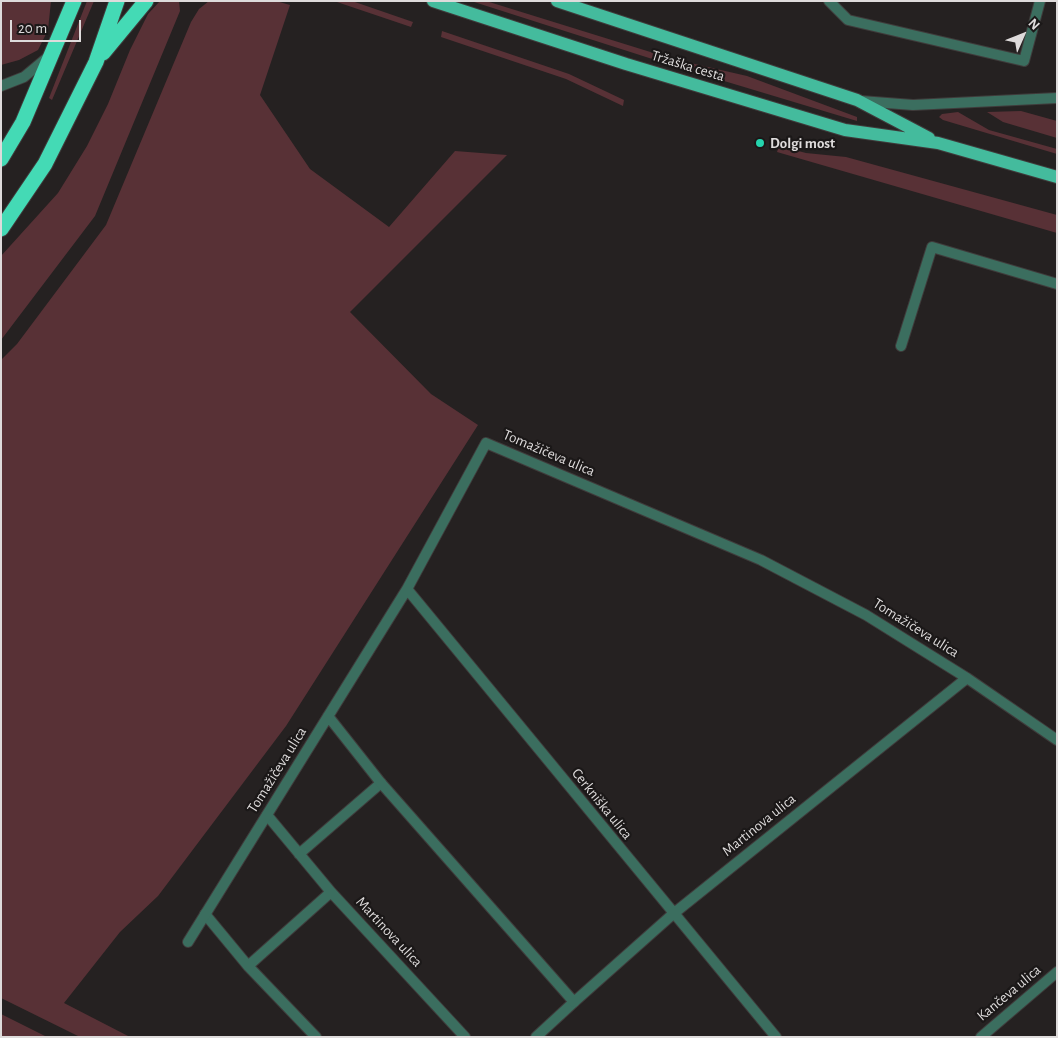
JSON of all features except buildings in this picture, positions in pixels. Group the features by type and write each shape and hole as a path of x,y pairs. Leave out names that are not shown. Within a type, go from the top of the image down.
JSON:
{"highway":[{"path":"61,1 62,29"},
{"path":"1,159 23,122 74,1"},
{"path":"1,229 46,164 96,62 117,1"},
{"path":"96,62 146,1"}],"main road":[{"name":"Tržaška cesta","path":"433,1 626,64 845,130 938,143 1057,177"},
{"name":"Tržaška cesta","path":"557,1 857,100 938,143"}],"street":[{"path":"829,1 848,20 1024,61 1040,1"},
{"path":"1,86 24,77 52,53"},
{"path":"857,100 914,105 1057,98"},
{"path":"901,346 932,247 1057,284"},
{"name":"Tomažičeva ulica","path":"188,942 407,589 486,443 761,560 866,615 967,678 1057,740"},
{"name":"Cerkniška ulica","path":"407,589 776,1037"},
{"name":"Martinova ulica","path":"536,1037 673,914 967,678"},
{"path":"328,716 380,783 574,1002"},
{"path":"299,854 380,783"},
{"name":"Martinova ulica","path":"267,815 332,892 465,1037"},
{"path":"248,966 332,892"},
{"path":"205,914 248,966 316,1037"},
{"name":"Kančeva ulica","path":"982,1037 1057,972"}],"shaded area":[{"path":"1,1 51,1 48,30 38,50 19,60 1,65"},
{"path":"87,1 94,1 52,100 49,98"},
{"path":"160,1 179,1 180,11 95,216 1,340 1,256 58,193 87,146 148,14"},
{"path":"209,1 276,1 290,5 260,95 310,169 389,227 455,151 507,155 350,312 431,394 478,425 286,726 158,896 120,932 64,1003 130,1037 80,1037 1,998 1,360 17,344 106,225 191,22 199,9"},
{"path":"334,1 352,1 413,22 411,27"},
{"path":"471,1 486,1 673,59 747,76 857,117 857,121 671,65"},
{"path":"442,31 569,74 624,100 623,106 566,79 441,37"},
{"path":"1021,111 1057,121 1057,138 1003,122 987,112"},
{"path":"958,112 989,130 1057,149 1057,154 943,120 939,117 942,114"},
{"path":"779,146 806,153 846,157 1057,215 1057,233 777,152"},
{"path":"1,1014 47,1037 1,1037"}],"place":[{"name":"Dolgi most","path":"760,143"}]}
